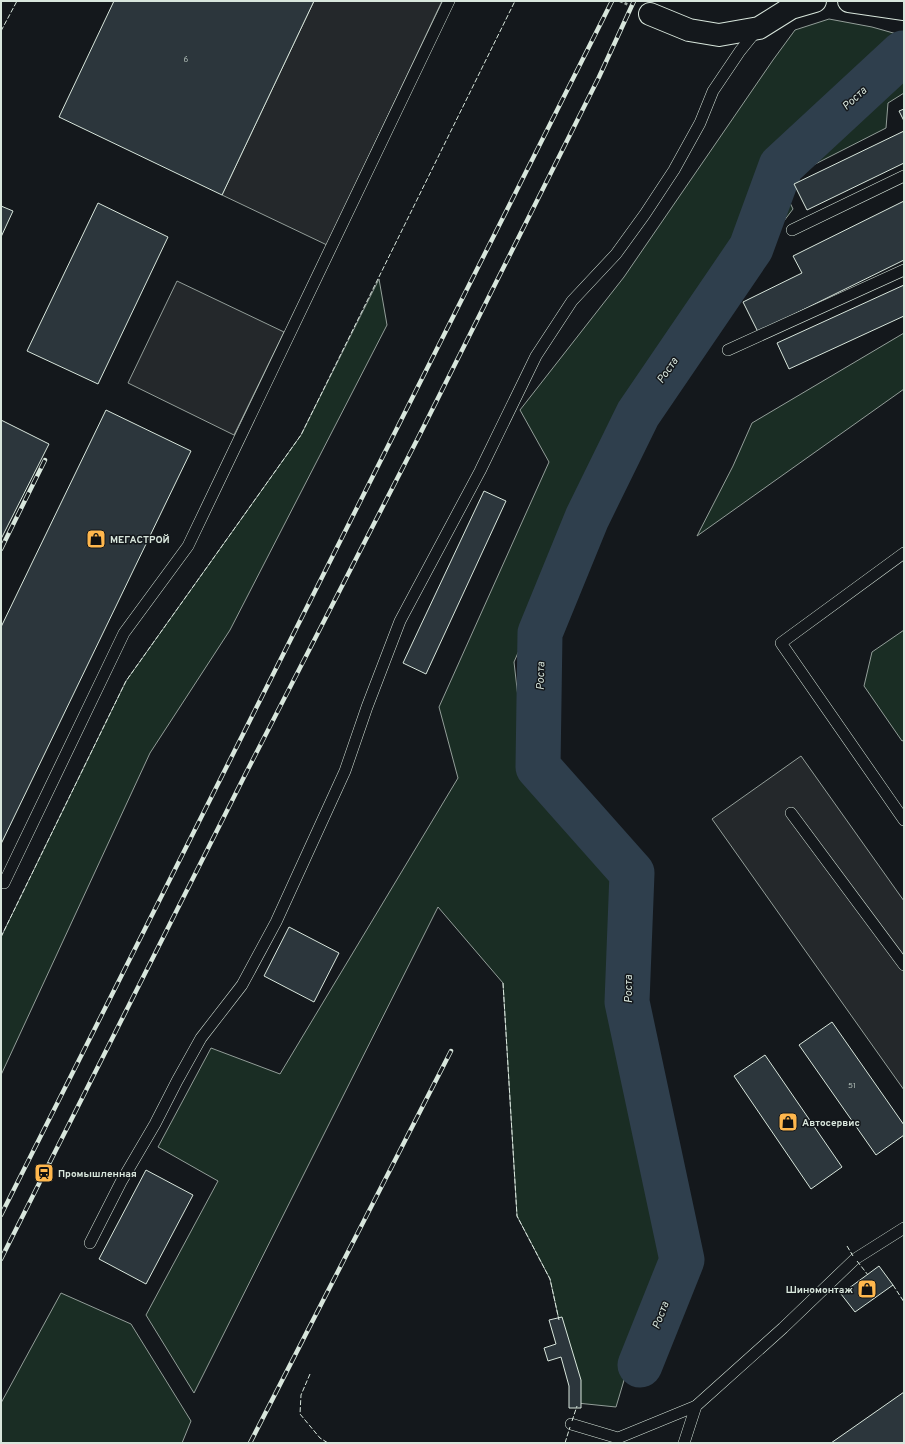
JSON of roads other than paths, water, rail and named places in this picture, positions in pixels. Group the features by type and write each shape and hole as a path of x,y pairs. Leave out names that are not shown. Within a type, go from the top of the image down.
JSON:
{"street":[{"path":"641,10 689,30 720,35 759,28 791,8 815,1"},
{"path":"853,1 904,9"}],"lane":[{"path":"4,883 124,633 188,546 449,1"},
{"path":"90,1242 121,1182 155,1124 177,1080 202,1038 242,985 276,922 345,771 367,707 400,621 480,470 536,356 572,301 616,254 645,214 674,170 700,123 713,91 740,51 759,28"},
{"path":"792,230 904,176"},
{"path":"728,350 904,270"},
{"path":"904,553 780,643 904,820"},
{"path":"791,813 904,965"},
{"path":"604,1443 696,1406 783,1328 855,1259 904,1228"},
{"path":"684,1443 696,1406"},
{"path":"571,1424 618,1438"}],"waterway":[{"name":"Роста","path":"640,1365 682,1260 627,1002 632,873 538,767 540,633 587,518 638,414 751,248 781,166 903,53"}],"railway":[{"path":"1,1215 612,1"},
{"path":"1,1259 246,773 418,438 599,77 634,1"},
{"path":"1,549 45,460"},
{"path":"250,1443 451,1051"}],"place":[{"name":"МЕГАСТРОЙ","path":"96,539"},
{"name":"Автосервис","path":"788,1122"},
{"name":"Промышленная","path":"44,1173"},
{"name":"Шиномонтаж","path":"867,1289"}]}
